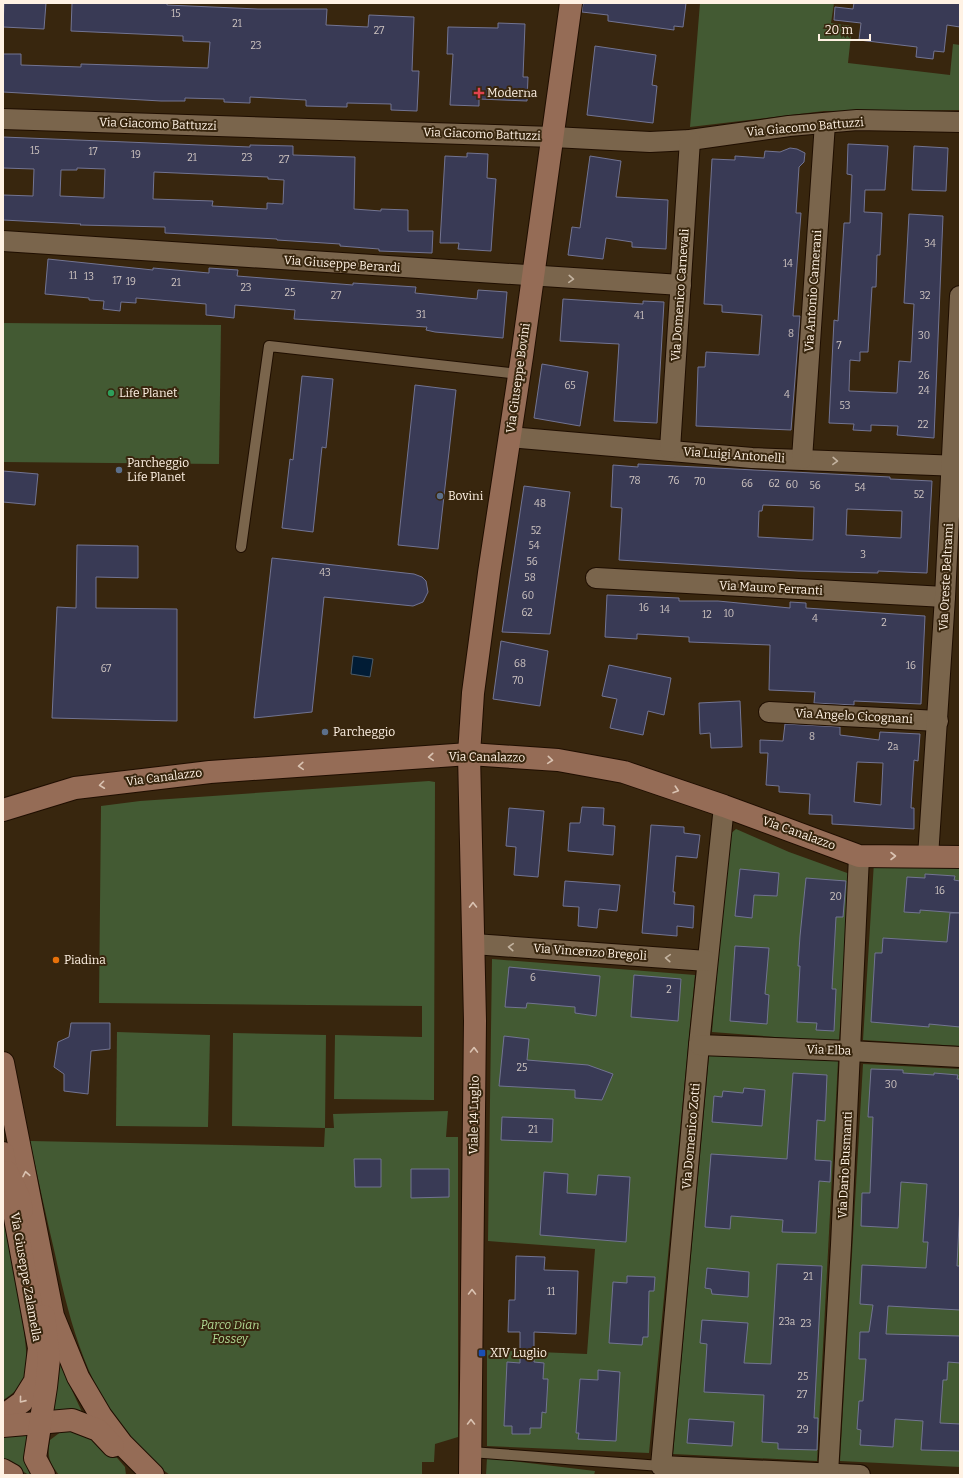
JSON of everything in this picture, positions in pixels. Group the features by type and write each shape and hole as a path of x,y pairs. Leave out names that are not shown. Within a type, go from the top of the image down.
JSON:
{"street":[{"name":"Via Giuseppe Bovini","path":"469,754 473,693 571,3"},
{"name":"Via Giacomo Battuzzi","path":"3,119 553,137 650,142 690,140 857,120 960,122"},
{"name":"Via Antonio Camerani","path":"802,459 825,123"},
{"name":"Via Domenico Carnevali","path":"670,449 690,140"},
{"name":"Via Giuseppe Berardi","path":"3,240 681,285"},
{"name":"Via Oreste Beltrami","path":"928,857 945,597 956,466 960,296"},
{"name":"Via Luigi Antonelli","path":"509,436 670,449 752,458 956,466"},
{"name":"Via Mauro Ferranti","path":"596,578 945,597"},
{"name":"Via Angelo Cicognani","path":"769,712 938,721"},
{"name":"Via Canalazzo","path":"3,810 75,788 203,772 469,754 558,760 624,772 724,806 859,856 960,857"},
{"name":"Viale 14 Luglio","path":"469,754 475,1021 470,1475"},
{"name":"Via Domenico Zotti","path":"661,1466 707,961 724,806"},
{"name":"Via Dario Busmanti","path":"828,1474 859,856"},
{"name":"Via Vincenzo Bregoli","path":"474,944 707,961"},
{"name":"Via Elba","path":"699,1045 960,1057"},
{"name":"Via Giuseppe Zalamella","path":"3,1063 53,1316 68,1372 98,1430"},
{"name":"Via Giuseppe Zalamella","path":"3,1416 22,1402 35,1380 39,1348 5,1163"},
{"name":"Via Giuseppe Zalamella","path":"5,1163 19,1198 47,1328 49,1359 35,1458 44,1475"},
{"name":"Via Giuseppe Zalamella","path":"53,1316 78,1377 101,1416 122,1444 153,1475"},
{"path":"3,1426 72,1420 98,1430 134,1473"},
{"path":"661,1466 769,1473 860,1475"},
{"path":"3,1470 12,1475"}],"lane":[{"path":"241,547 269,346 519,374"},
{"path":"471,1452 661,1466"}],"green space":[{"path":"700,3 834,3 831,23 852,26 848,63 950,75 953,44 960,45 960,110 824,111 690,127"},
{"name":"Life Planet","path":"3,323 221,325 219,464 3,462"},
{"path":"429,781 435,782 434,1100 334,1099 335,1035 422,1037 422,1006 99,1003 101,806 140,801"},
{"path":"736,829 789,852 850,874 839,1042 712,1032 729,835"},
{"path":"874,862 960,864 960,1046 863,1040"},
{"path":"492,959 695,975 649,1453 487,1446 487,1350 587,1354 595,1249 488,1241"},
{"path":"117,1032 210,1035 208,1127 116,1126"},
{"path":"233,1033 326,1035 325,1128 232,1126"},
{"path":"709,1055 838,1061 817,1461 673,1454"},
{"path":"863,1064 960,1069 960,1467 840,1461"},
{"name":"Parco Dian Fossey","path":"448,1111 446,1137 458,1137 458,1437 435,1444 434,1462 422,1462 422,1475 170,1475 149,1459 127,1434 110,1411 86,1362 76,1336 61,1282 30,1141 324,1147 325,1128 334,1128 333,1114"},
{"path":"3,1219 23,1324 27,1364 25,1376 19,1387 3,1400"},
{"path":"58,1360 82,1412 55,1415 52,1409"},
{"path":"62,1431 79,1431 112,1452 125,1467 126,1475 59,1475 51,1463 49,1451 50,1440"},
{"path":"29,1432 32,1469 29,1475 3,1460 3,1436"},
{"path":"487,1458 595,1471 594,1475 486,1475"}],"water":[{"path":"353,656 373,659 370,677 351,674"}],"building":[{"path":"4,3 46,3 44,29 3,27"},
{"path":"72,3 167,3 167,5 258,9 327,9 326,25 368,27 369,15 414,17 412,71 419,71 417,111 391,110 391,104 347,103 347,107 306,106 306,100 250,97 250,103 224,102 224,99 185,98 185,101 161,101 3,92 3,54 21,54 21,65 81,67 81,64 208,68 210,42 183,41 183,36 71,31"},
{"path":"583,3 686,3 683,27 674,26 674,30 608,21 608,15 582,12"},
{"path":"854,3 960,3 960,27 947,25 944,52 934,51 933,59 916,57 917,47 859,40 861,23 834,20 835,7 853,9"},
{"path":"498,23 525,24 523,77 528,77 527,101 479,99 479,106 450,105 453,54 447,54 448,27 498,28"},
{"path":"595,46 656,55 652,85 657,86 653,123 587,115"},
{"path":"3,137 250,147 250,145 293,146 293,155 355,157 354,209 381,211 381,209 408,210 408,231 433,231 432,253 379,251 379,249 340,246 340,244 277,239 165,233 165,227 80,225 81,224 3,220 3,195 33,196 34,169 3,168","holes":["77,168 105,169 104,198 60,196 61,170 77,170","154,172 268,177 268,179 284,180 283,204 267,203 267,209 212,206 213,201 153,199"]},
{"path":"848,144 888,146 885,190 865,190 864,212 882,213 880,255 877,255 876,287 872,287 868,352 860,352 860,361 850,360 849,391 897,393 899,361 911,362 914,304 904,303 909,214 943,216 934,438 897,435 898,426 871,425 871,431 853,430 854,424 829,423 834,320 838,321 844,223 850,223 852,175 847,174"},
{"path":"914,146 948,148 946,191 912,190"},
{"path":"790,148 797,149 805,153 804,162 799,167 796,213 801,213 793,316 800,316 791,430 696,426 698,367 705,367 706,352 759,355 762,315 722,312 722,305 704,304 712,159 735,160 735,156 764,158 765,151 780,152"},
{"path":"467,153 488,154 487,178 496,179 491,251 458,249 459,243 440,243 445,156 467,157"},
{"path":"590,156 621,161 616,197 668,200 666,249 632,247 632,242 606,238 603,259 568,255 572,227 580,228"},
{"path":"48,259 153,270 153,268 209,273 209,268 238,270 237,276 353,285 353,283 416,287 415,293 477,299 478,290 507,292 503,338 435,332 426,330 427,327 294,319 295,310 235,305 234,318 206,315 206,304 136,298 136,303 121,302 120,311 103,309 104,301 89,300 89,298 45,294"},
{"path":"563,299 643,304 643,301 664,302 657,423 614,421 619,344 560,341"},
{"path":"542,364 588,372 580,426 534,418"},
{"path":"302,376 333,379 326,448 322,447 313,532 282,528 290,459 293,460"},
{"path":"415,385 456,390 438,549 398,545"},
{"path":"638,464 890,477 890,479 932,481 927,573 878,571 878,573 798,571 619,560 622,508 611,507 613,465 638,467","holes":["763,505 814,507 813,540 758,537 759,511 762,511","847,509 902,511 901,538 846,535"]},
{"path":"3,471 38,474 35,505 3,502"},
{"path":"524,486 570,492 550,634 502,632"},
{"path":"77,545 138,546 138,578 96,577 96,608 177,609 177,721 52,718 57,607 76,608"},
{"path":"272,558 414,574 422,577 426,581 428,592 423,602 413,606 324,597 312,712 254,718"},
{"path":"607,595 679,598 679,601 718,601 790,608 790,602 806,603 806,608 925,616 921,704 854,701 854,705 814,703 815,692 769,690 770,645 689,642 689,637 637,634 637,639 605,637"},
{"path":"501,641 548,651 540,706 493,699"},
{"path":"609,665 671,678 664,715 648,711 643,735 610,728 617,699 602,696"},
{"path":"740,701 742,747 711,748 710,733 700,734 699,703"},
{"path":"785,724 840,727 840,735 879,740 880,732 920,734 918,761 914,760 911,808 914,808 914,829 832,824 832,815 809,814 810,794 779,792 779,786 766,785 768,753 760,753 760,740 783,741","holes":["857,762 883,763 881,805 854,802"]},
{"path":"582,807 604,808 603,825 615,826 613,855 568,851 570,823 580,823"},
{"path":"509,808 544,811 538,877 514,875 516,847 506,846"},
{"path":"651,825 684,827 684,833 700,835 697,858 676,856 673,892 675,892 674,904 694,906 693,928 677,926 677,936 642,933"},
{"path":"740,869 779,873 777,896 754,895 752,918 735,916"},
{"path":"925,874 955,876 954,880 960,881 960,913 920,910 920,913 904,912 907,877 925,878"},
{"path":"806,878 846,881 843,917 836,917 832,989 836,989 834,1031 816,1030 817,1023 797,1022 800,966 798,966"},
{"path":"565,881 620,885 617,911 599,909 597,928 578,926 579,907 563,906"},
{"path":"950,913 960,913 960,1027 929,1024 929,1027 871,1022 875,953 882,953 883,938 947,942"},
{"path":"735,946 769,948 765,994 769,995 767,1024 730,1021"},
{"path":"509,967 600,976 596,1016 575,1013 575,1007 527,1003 526,1008 505,1007"},
{"path":"634,975 681,979 678,1021 631,1017"},
{"path":"71,1023 110,1023 110,1049 91,1051 88,1094 64,1091 64,1074 54,1067 58,1042 69,1037"},
{"path":"504,1036 529,1039 527,1060 588,1065 613,1074 602,1100 575,1098 575,1090 499,1086"},
{"path":"871,1069 903,1070 903,1073 958,1075 957,1079 960,1079 960,1204 957,1266 960,1266 960,1310 888,1306 886,1334 960,1336 960,1363 948,1362 947,1380 943,1380 940,1423 960,1424 960,1451 921,1450 923,1421 895,1419 893,1447 860,1445 861,1430 857,1429 859,1401 863,1401 866,1359 859,1359 860,1332 869,1332 873,1305 860,1304 862,1265 926,1268 928,1242 923,1242 927,1184 901,1182 898,1228 861,1226 862,1193 870,1193 873,1117 868,1117"},
{"path":"793,1073 827,1075 825,1121 817,1120 815,1160 831,1161 830,1182 819,1181 816,1233 782,1232 783,1220 731,1216 730,1229 705,1227 711,1154 787,1159"},
{"path":"744,1088 765,1090 762,1126 712,1122 714,1096 722,1097 723,1091 743,1093"},
{"path":"502,1117 553,1119 552,1142 501,1140"},
{"path":"354,1159 381,1159 381,1187 355,1187"},
{"path":"411,1169 449,1169 449,1197 411,1198"},
{"path":"544,1172 568,1174 567,1193 596,1195 598,1175 630,1177 626,1242 540,1235"},
{"path":"516,1256 545,1257 544,1270 578,1271 576,1334 534,1332 534,1362 544,1363 543,1379 548,1379 546,1413 542,1412 541,1428 530,1428 530,1434 512,1434 512,1426 504,1426 507,1362 520,1363 520,1332 508,1332 509,1300 515,1300"},
{"path":"777,1264 822,1266 814,1418 818,1418 817,1450 778,1449 778,1443 762,1442 764,1395 704,1392 707,1344 700,1343 702,1320 748,1323 744,1363 771,1364"},
{"path":"707,1268 749,1272 748,1297 712,1294 711,1289 705,1288"},
{"path":"627,1276 655,1277 654,1291 649,1291 648,1337 643,1337 642,1345 609,1343 613,1282 627,1283"},
{"path":"598,1370 620,1372 616,1441 578,1439 579,1433 576,1433 580,1379 598,1380"},
{"path":"689,1419 734,1422 732,1446 687,1443"}],"place":[{"name":"Moderna","path":"479,93"},
{"name":"Life Planet","path":"111,393"},
{"name":"Parcheggio Life Planet","path":"119,470"},
{"name":"Bovini","path":"440,496"},
{"name":"Parcheggio","path":"325,732"},
{"name":"Piadina","path":"56,960"},
{"name":"XIV Luglio","path":"482,1353"}]}
